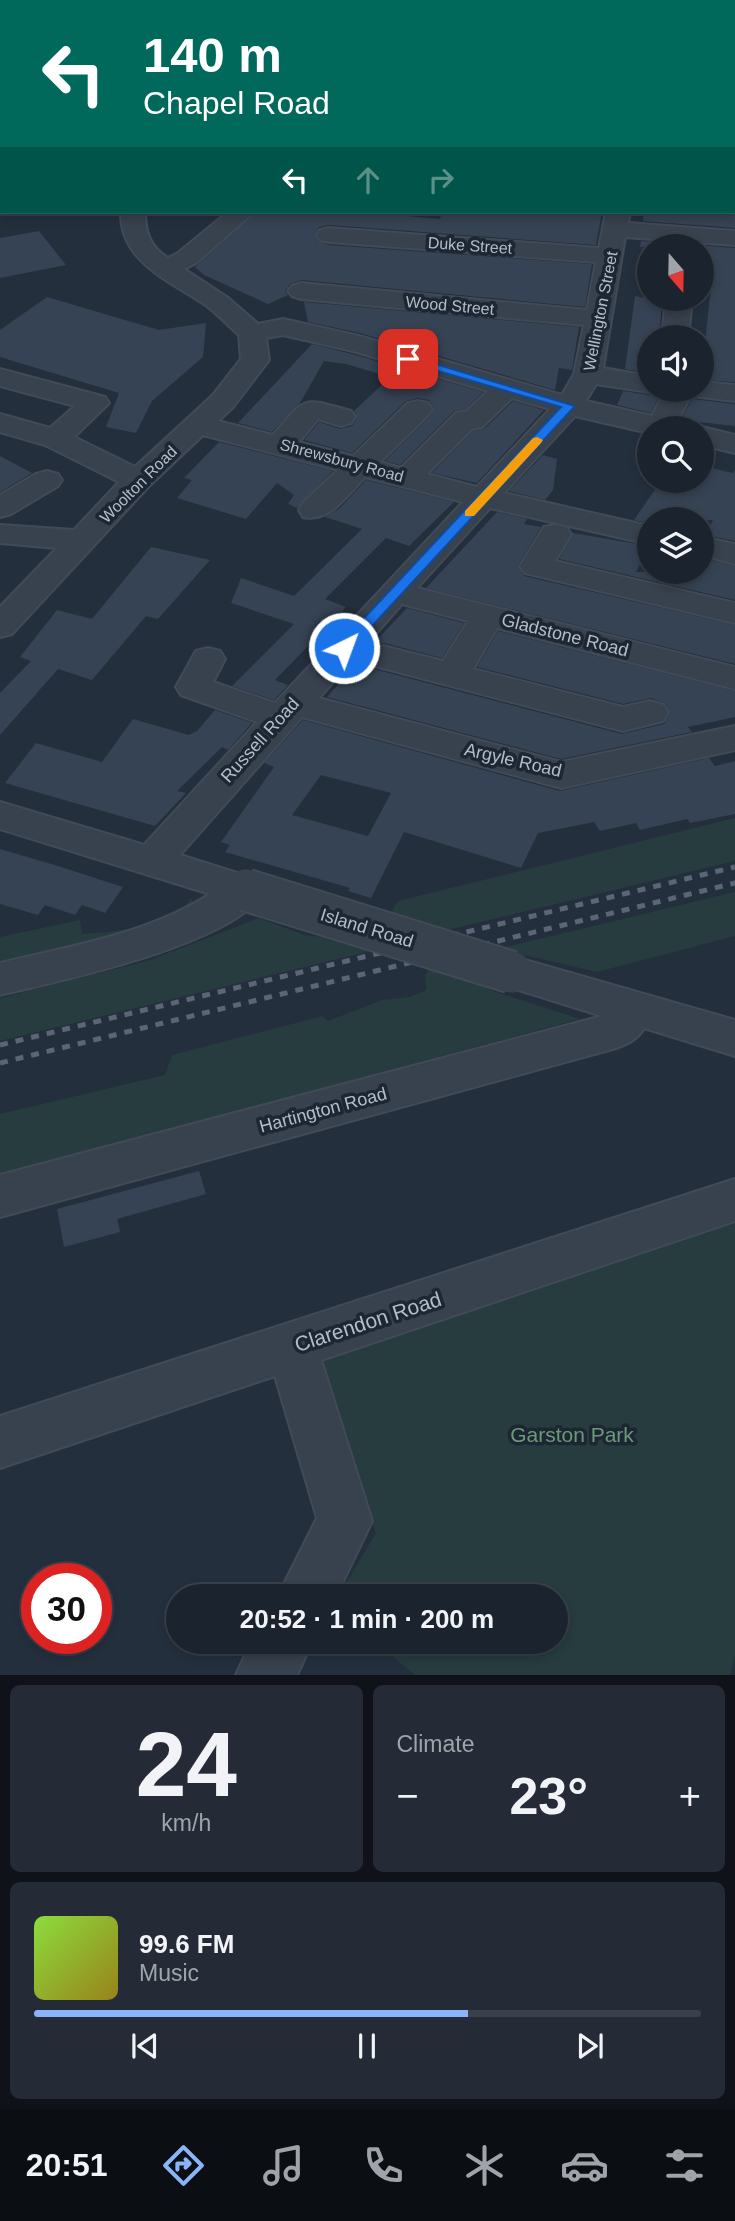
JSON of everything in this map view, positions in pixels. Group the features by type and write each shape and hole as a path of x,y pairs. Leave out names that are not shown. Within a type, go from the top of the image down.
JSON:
{"street":[{"path":"133,214 132,223 143,250 166,269 219,303 252,333 283,327 359,344 569,406 637,421"},
{"path":"166,269 187,258 240,214"},
{"path":"283,327 339,214"},
{"path":"617,220 663,234"},
{"name":"Wellington Street","path":"569,406 588,374 617,220"},
{"name":"Duke Street","path":"329,235 611,256"},
{"path":"714,239 735,238"},
{"name":"Wood Street","path":"310,273 599,319"},
{"name":"Woolton Road","path":"4,616 82,540 138,480 223,401 255,360 252,333"},
{"path":"588,374 637,382"},
{"path":"0,377 95,403 55,439"},
{"path":"408,477 466,419 472,421 507,388"},
{"path":"714,391 735,393"},
{"name":"Russell Road","path":"152,861 395,592 569,406"},
{"path":"281,444 312,409 341,417"},
{"path":"314,510 418,409"},
{"path":"0,422 55,439 138,480"},
{"name":"Shrewsbury Road","path":"199,425 484,498 637,532"},
{"path":"714,439 735,444"},
{"path":"0,508 47,480"},
{"path":"0,534 82,540"},
{"path":"555,534 536,566 735,612"},
{"path":"714,549 735,554"},
{"name":"Gladstone Road","path":"395,592 735,678"},
{"path":"453,674 488,616"},
{"path":"383,657 623,719 650,713"},
{"name":"Argyle Road","path":"208,659 192,687 561,775 735,738"},
{"name":"Island Road","path":"0,815 735,1038"},
{"path":"0,979 152,941 222,908 246,890"},
{"name":"Hartington Road","path":"0,1196 609,1033 625,1023 635,1007"},
{"name":"Clarendon Road","path":"0,1442 735,1200"},
{"path":"292,1348 345,1521 312,1584"},
{"path":"265,1675 276,1654"}],"green space":[{"path":"735,818 735,861 443,931 391,912 398,901"},
{"path":"735,892 735,936 597,972 498,949"},
{"path":"192,898 192,910 180,920 0,966 0,937 80,920 82,934 142,926 170,916"},
{"path":"259,918 304,935 331,938 375,950 0,1041 0,998 147,961"},
{"path":"432,966 493,991 580,1019 0,1175 0,1114 165,1075 172,1055 323,1016 328,1021 382,1000 410,997 426,990 425,975"},
{"name":"Garston Park","path":"735,1200 735,1655 730,1675 415,1675 390,1654 568,1654 568,1584 345,1584 376,1533 315,1363"}],"building":[{"path":"254,214 383,214 440,219 441,214 602,214 596,245 329,225 319,227 315,234 318,241 329,245 592,264 585,307 301,280 290,284 285,291 288,295 268,304 204,275 195,267"},
{"path":"644,214 735,214 735,228 643,221"},
{"path":"39,231 66,265 0,278 0,238"},
{"path":"714,246 735,248 735,382 714,381 714,325 707,325 708,312 714,312"},
{"path":"635,296 637,312 661,312 660,325 637,325 637,371 625,369"},
{"path":"47,297 159,330 206,323 203,357 152,401 136,433 106,427 119,393 0,357 0,330"},
{"path":"304,302 579,327 572,370 559,368 555,390 360,333 308,322"},
{"path":"312,344 483,392 466,409 454,411 400,465 385,461 430,416 434,408 429,400 417,398 406,401 352,453 304,440 319,422 340,429 352,426 357,418 354,411 390,377 346,364 324,361 300,403 272,432 238,423"},
{"path":"623,391 637,393 637,402 656,402 651,413 617,405"},
{"path":"513,401 544,410 477,483 432,473 473,431 484,429"},
{"path":"690,402 735,404 735,426 714,424 714,416 683,416"},
{"path":"219,442 333,471 297,508 288,504 294,495 277,483 246,519 177,498 192,480 184,478"},
{"path":"543,455 557,459 553,490 545,500 509,491"},
{"path":"0,456 32,473 0,492"},
{"path":"714,469 733,473 735,470 735,541 714,537 714,507 643,507 653,493 714,493"},
{"path":"366,480 454,502 409,546 386,538 325,599 346,607 275,680 288,685 274,700 232,686 294,624 231,603 241,578 294,596 362,529 325,517 340,508"},
{"path":"497,512 527,519 524,524 541,527 518,565 524,576 735,625 735,664 426,588"},
{"path":"573,533 637,544 637,577 559,559"},
{"path":"151,547 210,560 158,619 146,616 92,680 58,669 0,735 0,693 31,661 20,657 57,610 92,619"},
{"path":"714,561 735,566 735,600 666,584 714,584"},
{"path":"407,608 464,623 442,658 384,643 371,646"},
{"path":"498,631 735,691 735,717 688,727 692,732 561,759 327,697 367,651 364,658 370,668 622,734 664,724 670,714 665,704 651,698 623,704 477,667"},
{"path":"215,710 252,723 228,750 222,747 177,791 186,793 155,826 5,783 36,743 102,762 133,719 189,735 197,731"},
{"path":"303,720 560,791 709,758 715,766 735,761 735,814 690,823 687,819 640,830 636,823 600,831 594,822 538,833 521,868 404,832 371,898 348,891 350,888 225,852 230,845 221,842 274,767 264,763","holes":["321,775 391,793 368,836 292,815"]},
{"path":"0,849 123,887 105,913 82,905 75,915 45,905 38,915 0,904"},
{"path":"199,1171 206,1194 117,1219 120,1232 64,1247 57,1209"}],"railway":[{"path":"0,1045 735,867"},
{"path":"0,1063 735,883"}],"slow traffic":[{"path":"470,513 537,440"}],"route":[{"path":"344,648 569,406 408,359"}]}
